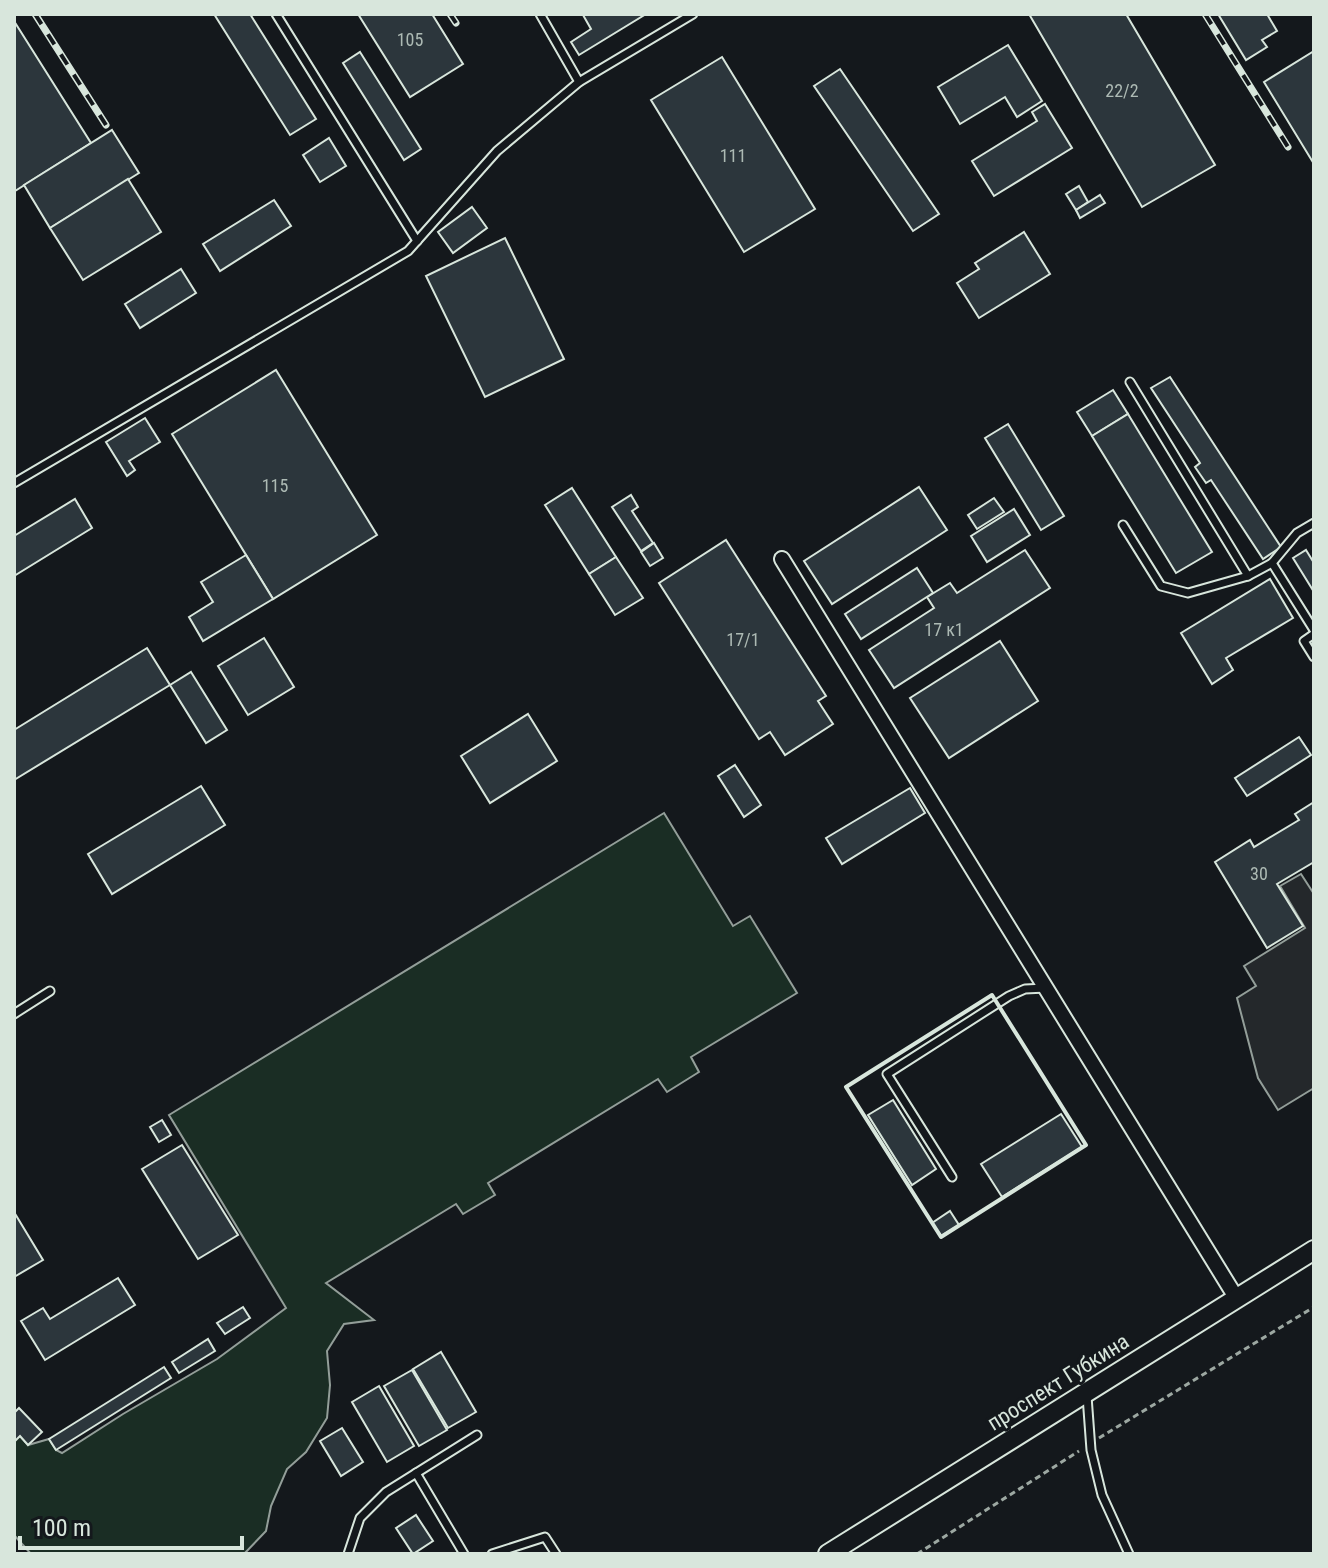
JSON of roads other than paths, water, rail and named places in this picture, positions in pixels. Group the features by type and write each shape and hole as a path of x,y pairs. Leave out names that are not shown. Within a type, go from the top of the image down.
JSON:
{"main road":[{"name":"проспект Губкина","path":"828,1554 1314,1250"}],"street":[{"path":"782,559 1237,1299"}],"lane":[{"path":"276,14 417,241"},
{"path":"540,14 579,82"},
{"path":"14,483 408,251 497,151 579,82 693,14"},
{"path":"1130,382 1248,576"},
{"path":"1123,525 1161,586 1188,593 1248,576 1272,563 1297,533 1314,523"},
{"path":"1272,563 1314,632 1304,641 1314,657"},
{"path":"952,1177 887,1074 1009,996 1025,989 1046,988"},
{"path":"14,1014 50,991"},
{"path":"1086,1392 1091,1444 1102,1495 1129,1554"},
{"path":"348,1554 360,1518 386,1492 477,1435"},
{"path":"416,1473 464,1554"},
{"path":"492,1554 545,1537 556,1554"}],"railway":[{"path":"35,14 106,125"},
{"path":"450,14 456,23"},
{"path":"1205,14 1288,147"}]}
